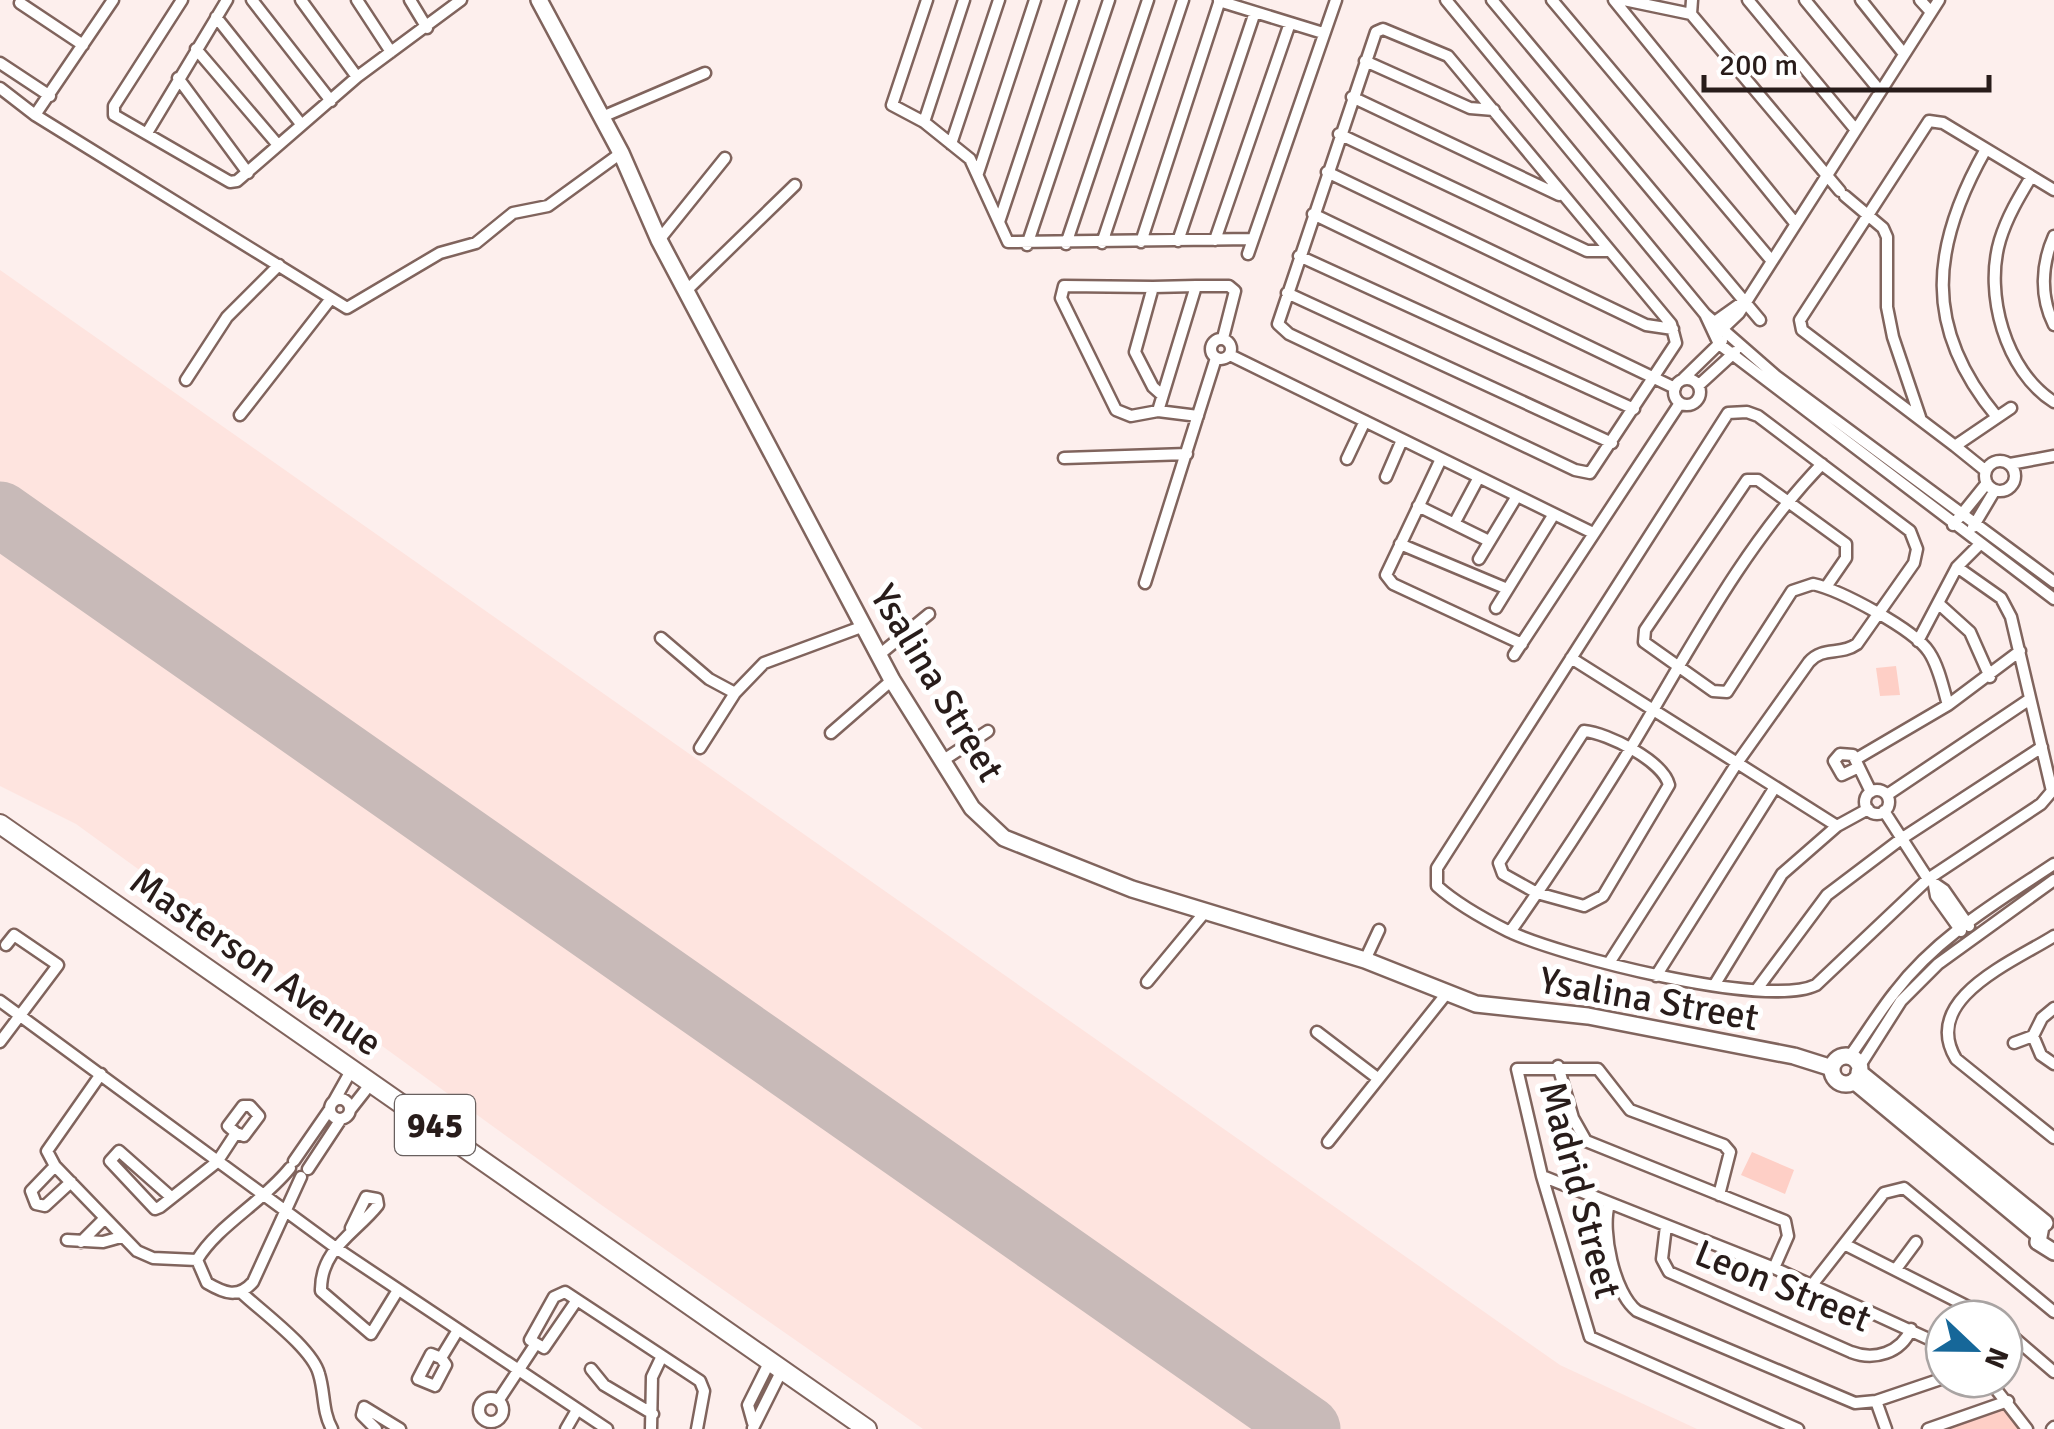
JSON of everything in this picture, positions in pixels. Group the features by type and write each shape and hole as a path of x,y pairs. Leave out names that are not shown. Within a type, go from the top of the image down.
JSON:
{"main road":[{"name":"Masterson Avenue","path":"0,824 867,1429"}],"street":[{"path":"35,116 113,0"},
{"path":"182,0 114,106 114,115 230,182 248,173 357,77 458,1"},
{"path":"147,133 227,0"},
{"path":"252,0 332,100"},
{"path":"301,0 357,77"},
{"path":"357,0 391,52"},
{"path":"410,0 427,28"},
{"name":"Ysalina Street","path":"539,0 621,153 659,240 892,680 972,808 1004,838 1068,866 1365,960 1488,1007 1588,1016 1794,1056 1832,1068 1837,1080 1856,1069"},
{"path":"927,0 892,105 924,122 978,173 1008,242 1027,245 1253,239"},
{"path":"924,122 964,0"},
{"path":"951,144 1000,0"},
{"path":"978,173 1036,0"},
{"path":"999,224 1073,0"},
{"path":"1027,245 1109,0"},
{"path":"1066,244 1148,0"},
{"path":"1102,243 1183,0"},
{"path":"1248,254 1336,0"},
{"path":"1446,0 1719,332 1732,356 2054,599"},
{"path":"1492,0 1760,320"},
{"path":"1552,0 1770,260"},
{"path":"1614,0 1795,223"},
{"path":"1624,0 1691,14 1843,194 1883,228 1887,237 1887,307 1892,337 1920,417"},
{"path":"1691,14 1692,0"},
{"path":"1748,0 1856,129"},
{"path":"1805,0 1880,92"},
{"path":"1861,0 1904,54"},
{"path":"1920,0 1931,12"},
{"path":"1674,388 1744,301 1939,0"},
{"path":"1141,242 1220,1 1324,33"},
{"path":"20,3 83,46"},
{"path":"1178,241 1255,12"},
{"path":"216,17 301,124"},
{"path":"1215,240 1290,23"},
{"path":"1379,30 1446,53 1673,329 1676,343 1657,377 1590,473 1575,470 1282,330 1278,318 1365,61 1379,30"},
{"path":"196,49 278,145"},
{"path":"1365,61 1470,108 1494,110"},
{"path":"0,63 50,96"},
{"path":"602,117 705,73"},
{"path":"178,78 248,173"},
{"path":"0,88 35,116 279,264 340,307 355,306 440,253 476,243 513,213 548,206 621,153"},
{"path":"1352,97 1563,197"},
{"path":"2010,464 2013,483 1989,481 1920,417 1800,326 1866,215 1929,121 1943,123 2054,190"},
{"path":"1339,134 1587,251 1608,251"},
{"path":"1986,149 1956,208 1946,238 1942,295 1948,332 1962,372 1997,416"},
{"path":"659,240 725,158"},
{"path":"1327,172 1646,325 1673,329"},
{"path":"2031,176 1999,242 1995,283 1998,313 2010,346 2026,373 2054,402"},
{"path":"688,290 795,185"},
{"path":"1313,214 1657,377 1674,388 1680,403"},
{"path":"2054,236 2044,266 2043,290 2054,326"},
{"path":"1299,256 1634,408"},
{"path":"186,380 227,317 279,264"},
{"path":"1145,583 1187,454 1216,358 1211,346 1222,338 1235,291 1229,286 1064,286 1061,298 1116,410 1131,416 1158,411 1198,416"},
{"path":"1153,286 1135,352 1153,387 1162,395"},
{"path":"1158,411 1196,286"},
{"path":"1287,293 1612,443"},
{"path":"240,415 329,301"},
{"path":"1719,332 2054,582"},
{"path":"1222,338 1231,344 1230,355"},
{"path":"1514,656 1680,403 1696,401 1699,385 1740,345"},
{"path":"1216,358 1230,355 1593,534"},
{"path":"1684,378 1699,385"},
{"path":"1955,446 2011,408"},
{"path":"1609,963 1737,762 1816,654 1848,650 1914,563 1914,537 1758,416 1747,412 1728,414 1435,877 1449,896 1510,932 1609,963 1656,976 1757,989 1794,991 1816,986 1931,882 2047,798 2052,783 2020,650 2000,598 1957,567"},
{"path":"1347,458 1364,421"},
{"path":"1386,477 1402,440"},
{"path":"1064,458 1187,454"},
{"path":"1966,535 1976,523 1996,461 2010,464 2054,456"},
{"path":"1441,459 1387,569 1392,584 1522,644"},
{"path":"1510,932 1629,751 1677,666 1788,500 1822,464"},
{"path":"1455,522 1479,478"},
{"path":"1826,586 1846,558 1846,544 1753,478 1730,502 1642,637 1650,650 1714,691 1728,692 1792,591 1805,583 1826,586 1918,641 1928,652 1948,705"},
{"path":"1953,525 1989,481"},
{"path":"1479,560 1517,496"},
{"path":"1418,506 1489,541"},
{"path":"1496,608 1554,514"},
{"path":"1400,544 1505,588"},
{"path":"1918,641 1957,567 1979,545"},
{"path":"1939,604 1966,626 1990,677"},
{"path":"880,655 929,614"},
{"path":"700,748 735,693 764,663 864,626"},
{"path":"661,638 709,679 735,693"},
{"path":"1871,792 1856,763 1990,677 2020,650"},
{"path":"1571,658 1837,826"},
{"path":"831,733 892,680"},
{"path":"1972,938 1944,890 1931,882 1884,812 1887,795 2030,699"},
{"path":"942,760 988,730"},
{"path":"1584,731 1598,734 1662,770 1669,785 1603,896 1584,906 1537,893 1503,874 1498,863 1578,736 1584,731"},
{"path":"1757,989 1827,895 1901,840 2042,746"},
{"path":"1656,976 1776,787"},
{"path":"1868,808 1866,800 1871,792 1880,790 1887,795"},
{"path":"1715,984 1782,874 1837,826 1868,808 1884,812"},
{"path":"1856,1069 1895,992 1962,925 2054,864"},
{"path":"1856,1069 1901,1001 1972,938 2054,880"},
{"path":"1147,982 1205,912"},
{"path":"1365,960 1379,930"},
{"path":"0,1042 58,966 14,935 6,945"},
{"path":"2054,936 1974,987 1950,1012 1946,1029 1956,1059 2054,1138"},
{"path":"1328,1142 1376,1077 1447,993"},
{"path":"0,1001 336,1248 607,1429"},
{"path":"2014,1043 2033,1036 2042,1018 2054,1008"},
{"path":"1317,1032 1376,1077"},
{"path":"2033,1036 2041,1054 2054,1064"},
{"path":"1832,1068 1840,1057 2048,1223 2040,1246 2054,1252"},
{"path":"1719,1195 1730,1162 1728,1148 1630,1110 1598,1069 1558,1066 1573,1118 1586,1141 1719,1195 1785,1221 1788,1236 1774,1268"},
{"name":"Madrid Street","path":"1558,1066 1517,1069 1542,1176 1590,1337 1798,1429"},
{"path":"197,1260 218,1234 266,1197 332,1105 352,1068"},
{"path":"101,1074 47,1147 55,1166 121,1237 153,1258 197,1260"},
{"path":"242,1293 262,1269 284,1210 305,1173 372,1082"},
{"path":"332,1105 343,1100 345,1114"},
{"path":"332,1105 333,1116 345,1114"},
{"path":"171,1197 119,1151 110,1160 150,1207 160,1208 217,1162 236,1133"},
{"path":"292,1164 293,1175 305,1173"},
{"path":"55,1166 32,1191 36,1204 45,1206 71,1182"},
{"path":"1542,1176 1774,1268 1924,1336"},
{"path":"1812,1285 1884,1193 1904,1188 2054,1312"},
{"path":"1608,1204 1606,1228 1623,1292 1637,1311 1849,1401 1876,1400 1924,1384"},
{"path":"81,1242 104,1219"},
{"name":"Leon Street","path":"1666,1226 1662,1260 1669,1272 1834,1345 1861,1356 1878,1356 1898,1346 1911,1329"},
{"path":"351,1228 322,1273 320,1291 363,1331 374,1333 398,1290"},
{"path":"67,1240 121,1237"},
{"path":"1896,1269 1916,1242"},
{"path":"1844,1244 1954,1299"},
{"path":"197,1260 207,1283 221,1292 242,1293 310,1356 320,1374 325,1414 332,1429"},
{"path":"577,1300 544,1348 535,1345 529,1335 558,1292 577,1300 703,1385 697,1429"},
{"path":"441,1358 458,1330"},
{"path":"500,1398 535,1345"},
{"path":"2024,1347 2054,1372"},
{"path":"651,1429 652,1376 662,1356"},
{"path":"753,1426 748,1406 755,1390 776,1366"},
{"path":"753,1426 768,1397 776,1366"},
{"path":"591,1368 604,1386 654,1414"},
{"path":"755,1390 768,1397"},
{"path":"1876,1400 1886,1429"},
{"path":"1928,1429 2008,1401 2027,1429"},
{"path":"376,1429 362,1415 364,1407 400,1429"},
{"path":"566,1429 577,1410"}],"shaded area":[{"path":"0,270 1560,1365 1697,1429 923,1429 600,1204 76,824 0,786"},
{"path":"1896,666 1900,695 1880,696 1876,668"},
{"path":"1752,1152 1794,1170 1785,1194 1741,1175"},
{"path":"2005,1407 2020,1429 1945,1429"}],"taxiway":[{"path":"0,525 5,518"}],"runway":[{"path":"0,514 1308,1429"}]}
